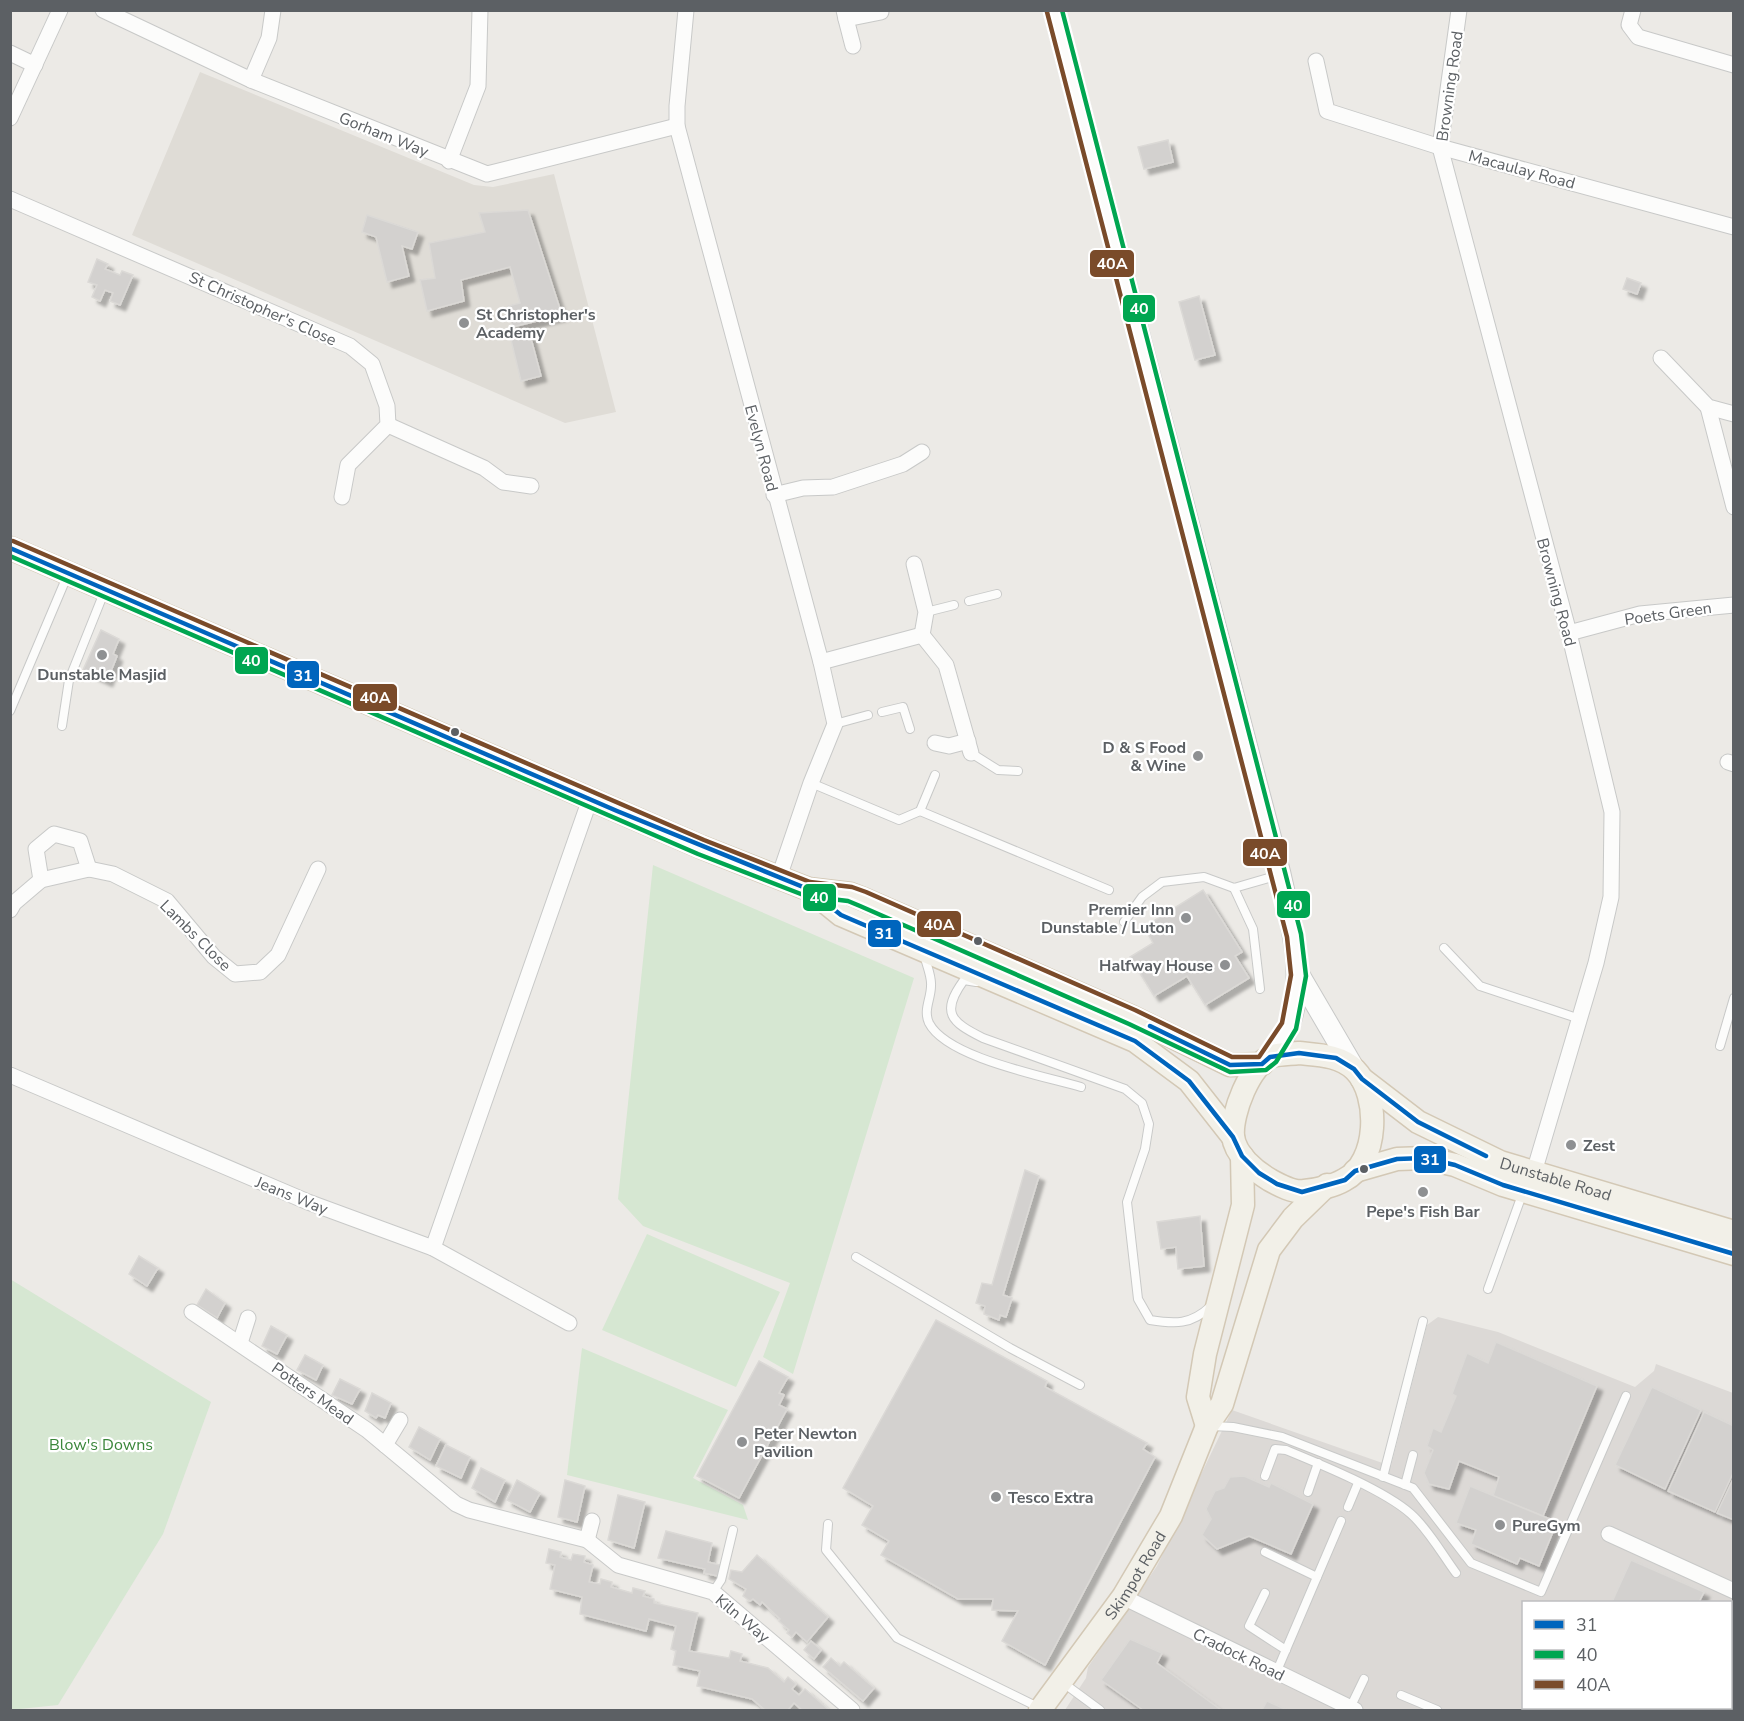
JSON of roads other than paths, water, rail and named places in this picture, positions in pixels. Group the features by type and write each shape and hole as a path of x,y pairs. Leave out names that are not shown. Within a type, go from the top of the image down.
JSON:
{"main road":[{"path":"10,548 590,799 808,889 856,897 1132,1017 1230,1065 1299,1053 1336,1058 1358,1074 1372,1107 1374,1127 1369,1147 1355,1172 1345,1180 1302,1192 1277,1184 1259,1173 1189,1081 1135,1041 1022,990 841,915 808,889"},
{"path":"1207,1426 1198,1397 1205,1354 1244,1205 1235,1113 1242,1093 1266,1060"},
{"name":"Dunstable Road","path":"1358,1074 1419,1122 1500,1162 1529,1182 1734,1254"},
{"name":"Dunstable Road","path":"1355,1172 1397,1159 1425,1158 1734,1232"},
{"name":"Skimpot Road","path":"1040,1710 1123,1597 1171,1516 1207,1426 1222,1404 1269,1250 1293,1218 1327,1185"}],"street":[{"path":"10,118 60,10"},
{"name":"Gorham Way","path":"103,10 251,80 449,161 487,174 677,126"},
{"path":"251,80 269,38 273,10"},
{"path":"449,161 478,87 480,10"},
{"name":"Evelyn Road","path":"686,10 677,126 774,495 821,662 835,724"},
{"path":"1054,10 1280,874 1294,936 1299,975 1289,1026 1266,1060"},
{"name":"Browning Road","path":"1459,10 1440,147 1569,633 1612,812 1611,897 1596,963 1529,1182"},
{"path":"1633,10 1629,25 1638,37 1734,65"},
{"path":"853,46 845,15 881,12"},
{"path":"10,53 35,65"},
{"name":"Macaulay Road","path":"1316,61 1328,111 1440,147 1734,227"},
{"name":"St Christopher's Close","path":"10,199 350,346 372,364 387,406 388,424"},
{"path":"1660,358 1708,407 1734,507"},
{"path":"1708,407 1734,414"},
{"path":"342,497 348,465 388,424 484,468 503,482 531,486"},
{"path":"774,495 803,488 833,487 903,465 922,452"},
{"path":"914,564 926,612 922,635 946,665 970,747 935,743"},
{"name":"Poets Green","path":"1569,633 1640,614 1734,604"},
{"path":"821,662 922,635"},
{"path":"779,877 811,783 835,724"},
{"path":"433,1248 590,799"},
{"path":"41,880 36,849 54,834 81,841 89,869"},
{"name":"Lambs Close","path":"10,910 14,903 41,880 89,869 113,874 166,901 214,957 235,974 260,972 278,955 318,869"},
{"path":"1299,975 1358,1074"},
{"name":"Jeans Way","path":"10,1075 308,1202 433,1248 569,1323"},
{"name":"Potters Mead","path":"192,1312 308,1388 384,1445 456,1504 469,1510 528,1525"},
{"path":"240,1343 248,1318"},
{"path":"384,1445 400,1420"},
{"path":"587,1540 592,1521"},
{"name":"Kiln Way","path":"528,1525 587,1540 618,1565 713,1592 852,1710"},
{"path":"1609,1534 1734,1591"},
{"name":"Cradock Road","path":"1123,1597 1353,1709"}],"lane":[{"path":"10,711 68,573"},
{"path":"62,726 69,680 106,589"},
{"path":"969,601 997,594"},
{"path":"926,612 954,605"},
{"path":"882,712 903,707 910,729"},
{"path":"835,724 868,716"},
{"path":"970,747 998,770 1018,771"},
{"path":"811,783 899,820 920,811 935,775"},
{"path":"920,811 1108,890"},
{"path":"1124,922 1142,897 1162,882 1204,877 1234,888 1280,874"},
{"path":"1234,888 1253,929 1260,989"},
{"path":"1444,948 1480,986 1580,1018"},
{"path":"922,949 932,985 926,1008 929,1023 943,1038 968,1054 1081,1087"},
{"path":"1022,990 964,981 952,997 951,1012 961,1027 983,1038 1125,1089 1142,1103 1149,1124 1145,1149 1127,1202 1138,1299 1150,1320 1178,1325 1201,1316 1222,1296"},
{"path":"1720,1046 1734,998"},
{"path":"1488,1289 1529,1182"},
{"path":"856,1257 1010,1348 1080,1385"},
{"path":"1383,1476 1423,1321"},
{"path":"1207,1426 1233,1427 1282,1437 1413,1488 1471,1563 1540,1592 1626,1396"},
{"path":"1265,1476 1275,1449 1286,1450 1318,1463 1358,1483 1396,1503 1412,1515 1456,1573"},
{"path":"1405,1485 1413,1455"},
{"path":"1308,1492 1318,1463"},
{"path":"1348,1507 1358,1483"},
{"path":"1276,1673 1341,1521"},
{"path":"828,1524 826,1550 897,1638 1040,1710"},
{"path":"713,1592 721,1580 734,1530"},
{"path":"1265,1552 1317,1577"},
{"path":"1265,1593 1249,1626 1286,1650"},
{"path":"1353,1709 1364,1679"},
{"path":"1061,1681 1100,1710"},
{"path":"1401,1695 1437,1710"}],"place":[{"name":"St Christopher's Academy","path":"464,323"},
{"name":"Dunstable Masjid","path":"102,655"},
{"name":"D & S Food & Wine","path":"1198,756"},
{"name":"Premier Inn Dunstable / Luton","path":"1186,918"},
{"name":"Halfway House","path":"1225,965"},
{"name":"Zest","path":"1571,1145"},
{"name":"Pepe's Fish Bar","path":"1423,1192"},
{"name":"Peter Newton Pavilion","path":"742,1442"},
{"name":"Tesco Extra","path":"996,1497"},
{"name":"PureGym","path":"1500,1525"}],"park label":[{"name":"Blow's Downs","path":"101,1444"}]}
